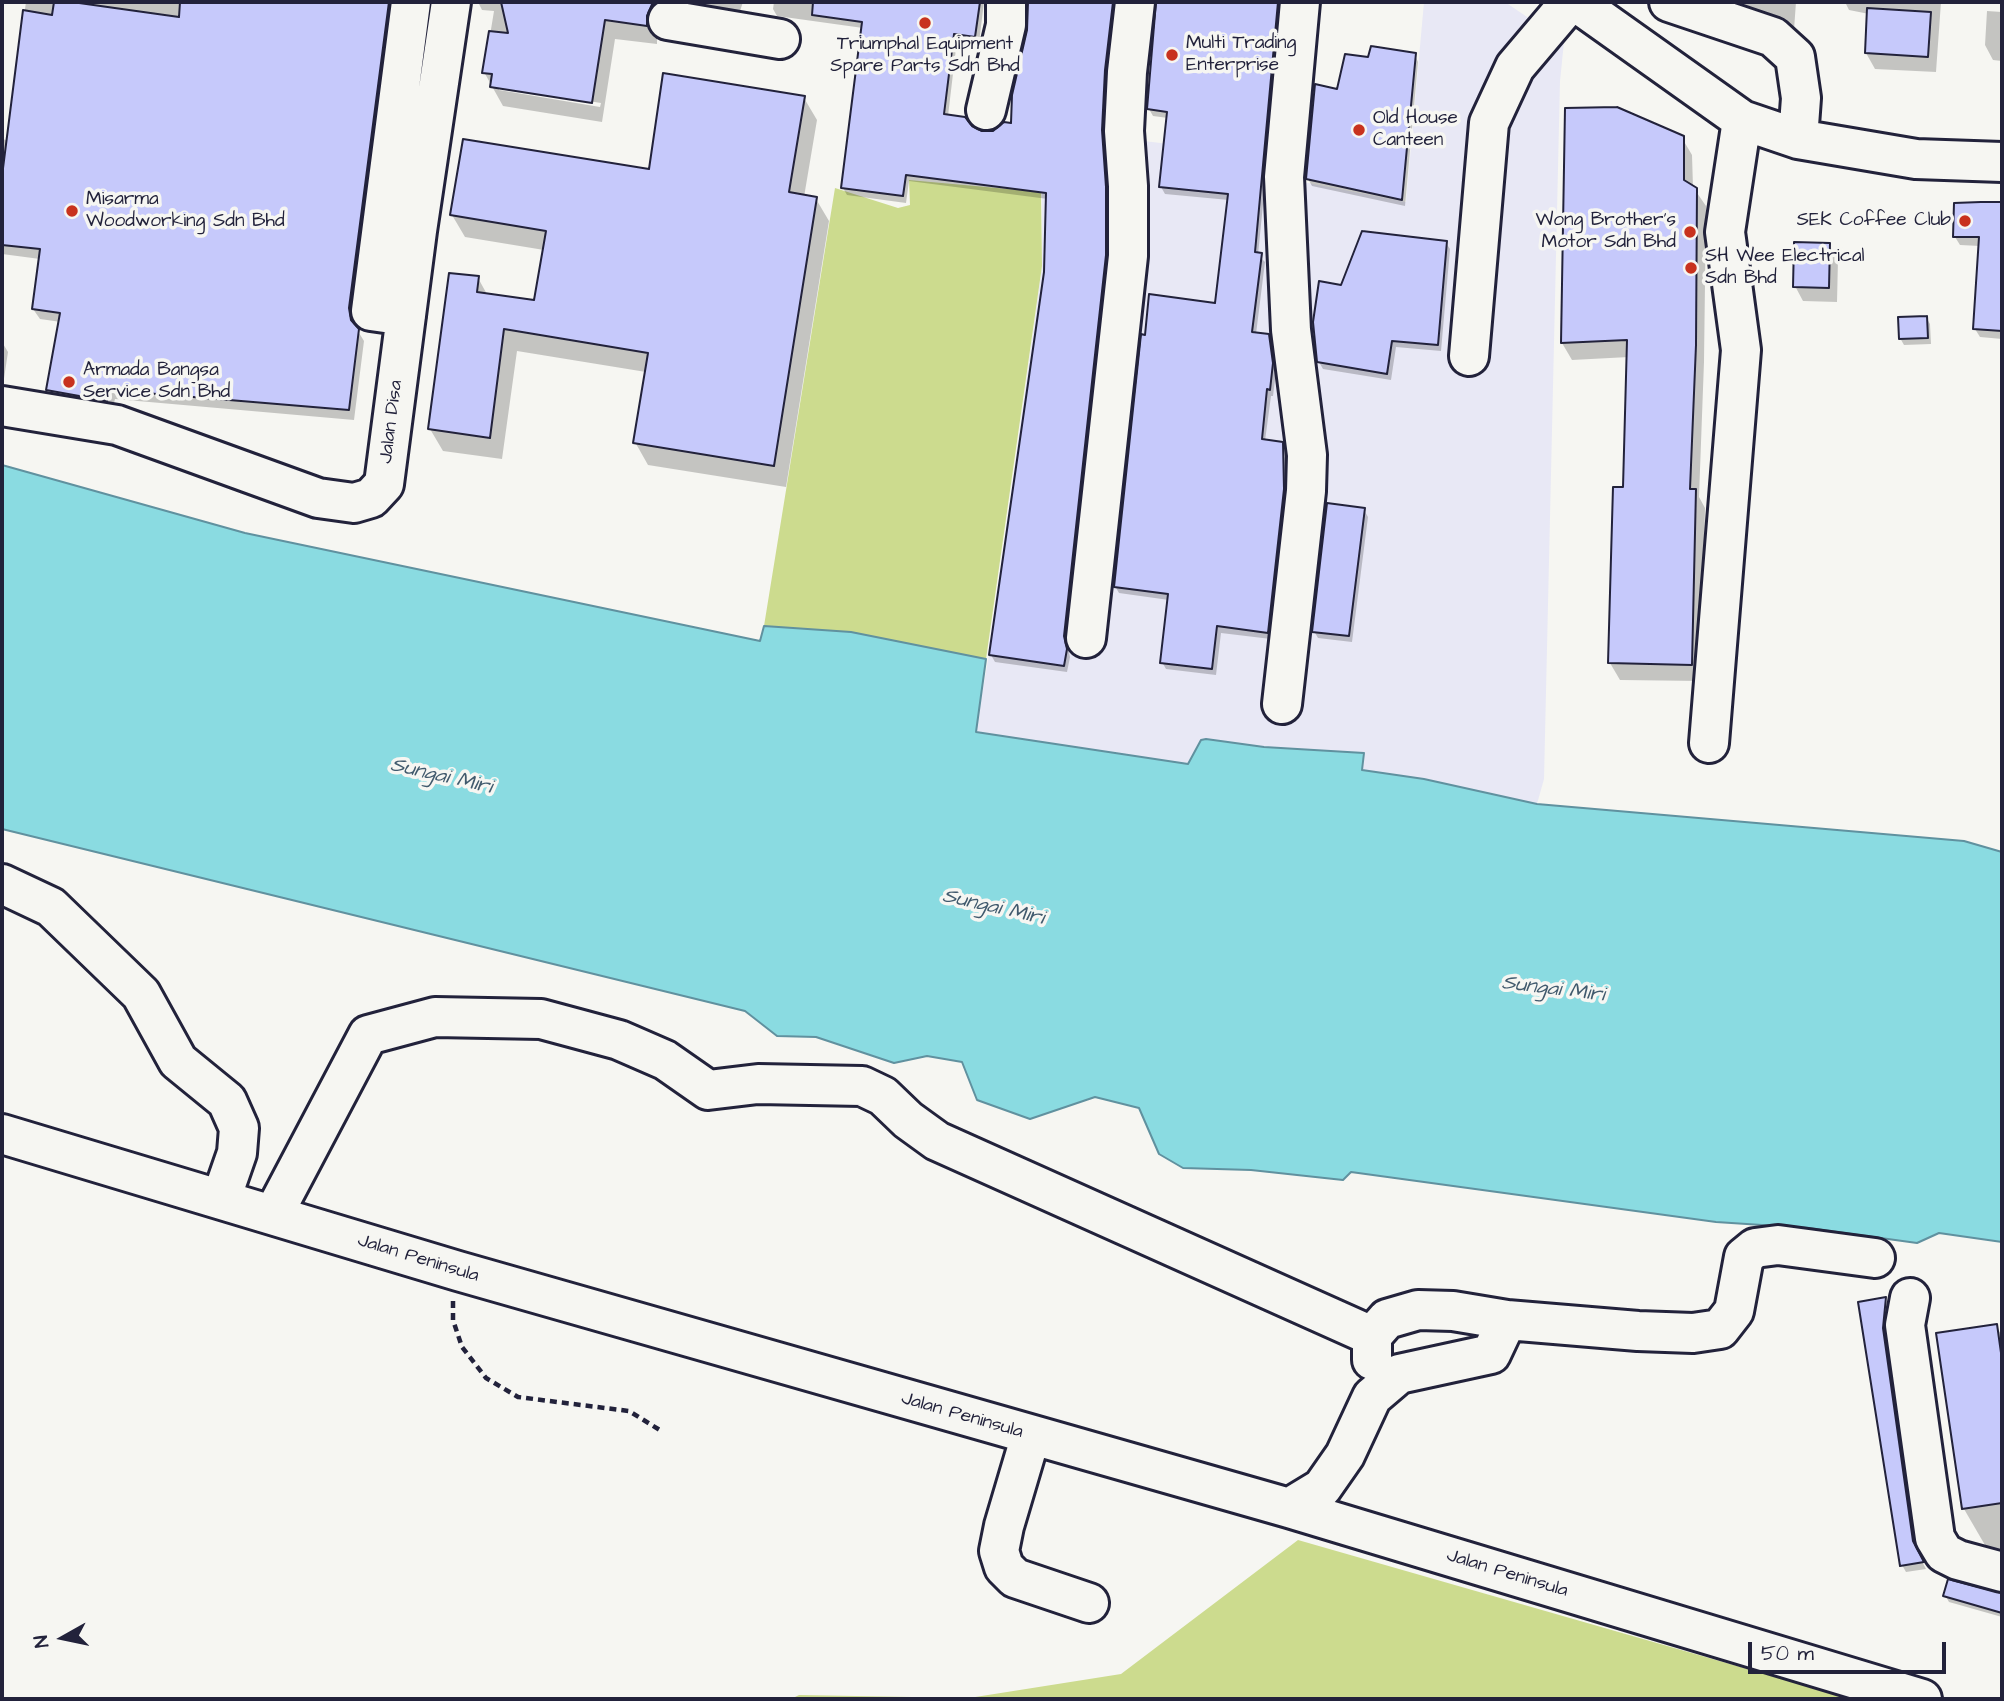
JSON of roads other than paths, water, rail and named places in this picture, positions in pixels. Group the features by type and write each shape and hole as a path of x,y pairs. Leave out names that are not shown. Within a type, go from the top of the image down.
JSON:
{"street":[{"path":"986,110 1006,24 1006,2"},
{"path":"1086,638 1128,256 1128,186 1124,131 1135,2"},
{"path":"1282,704 1306,491 1307,455 1291,330 1284,177 1300,2"},
{"path":"1469,356 1489,123 1515,67 1573,2 1742,120 1798,139 1916,159 2002,162"},
{"path":"1669,2 1773,37 1796,57 1801,98 1798,139"},
{"path":"406,316 371,311 410,9 450,12"},
{"name":"Jalan Disa","path":"2,406 117,425 318,498 354,503 371,498 383,484 450,12"},
{"path":"668,20 736,16 780,39"},
{"path":"1709,743 1741,350 1725,232 1742,120"},
{"path":"2,884 51,907 61,916 141,994 178,1061 227,1101 239,1128 237,1153 220,1199"},
{"path":"273,1215 368,1035 435,1017 541,1019 619,1040 665,1060 708,1090 758,1084 862,1086 883,1096 908,1120 937,1141 1372,1336"},
{"name":"Jalan Peninsula","path":"2,1134 458,1271 1289,1508 1922,1699"},
{"path":"1372,1397 1372,1336 1387,1319 1419,1310 1453,1311 1507,1320 1638,1331 1693,1333 1720,1329 1734,1311 1744,1257 1755,1248 1778,1245 1875,1258"},
{"path":"1910,1298 1905,1325 1935,1538 1944,1553 2002,1573"},
{"path":"1289,1508 1322,1488 1345,1455 1372,1397 1399,1374 1491,1354 1507,1320"},
{"path":"1031,1435 1004,1526 999,1551 1004,1567 1015,1578 1089,1603"}],"water":[{"name":"Sungai Miri","path":"2,465 245,533 760,641 764,626 851,632 986,659 976,732 1188,764 1201,740 1206,739 1264,747 1364,753 1362,770 1424,779 1537,804 1964,841 2002,852 2002,1242 1939,1233 1917,1243 1808,1228 1716,1222 1351,1172 1343,1180 1251,1170 1183,1168 1159,1154 1139,1108 1095,1097 1030,1119 977,1100 962,1062 927,1056 894,1063 816,1037 777,1036 745,1011 2,829"}],"place":[{"name":"Triumphal Equipment Spare Parts Sdn Bhd","path":"925,23"},
{"name":"Multi Trading Enterprise","path":"1172,55"},
{"name":"Old House Canteen","path":"1359,130"},
{"name":"Misarma Woodworking Sdn Bhd","path":"72,211"},
{"name":"SEK Coffee Club","path":"1965,221"},
{"name":"Wong Brother's Motor Sdn Bhd","path":"1690,232"},
{"name":"SH Wee Electrical Sdn Bhd","path":"1691,268"},
{"name":"Armada Bangsa Service Sdn Bhd","path":"69,382"}]}
